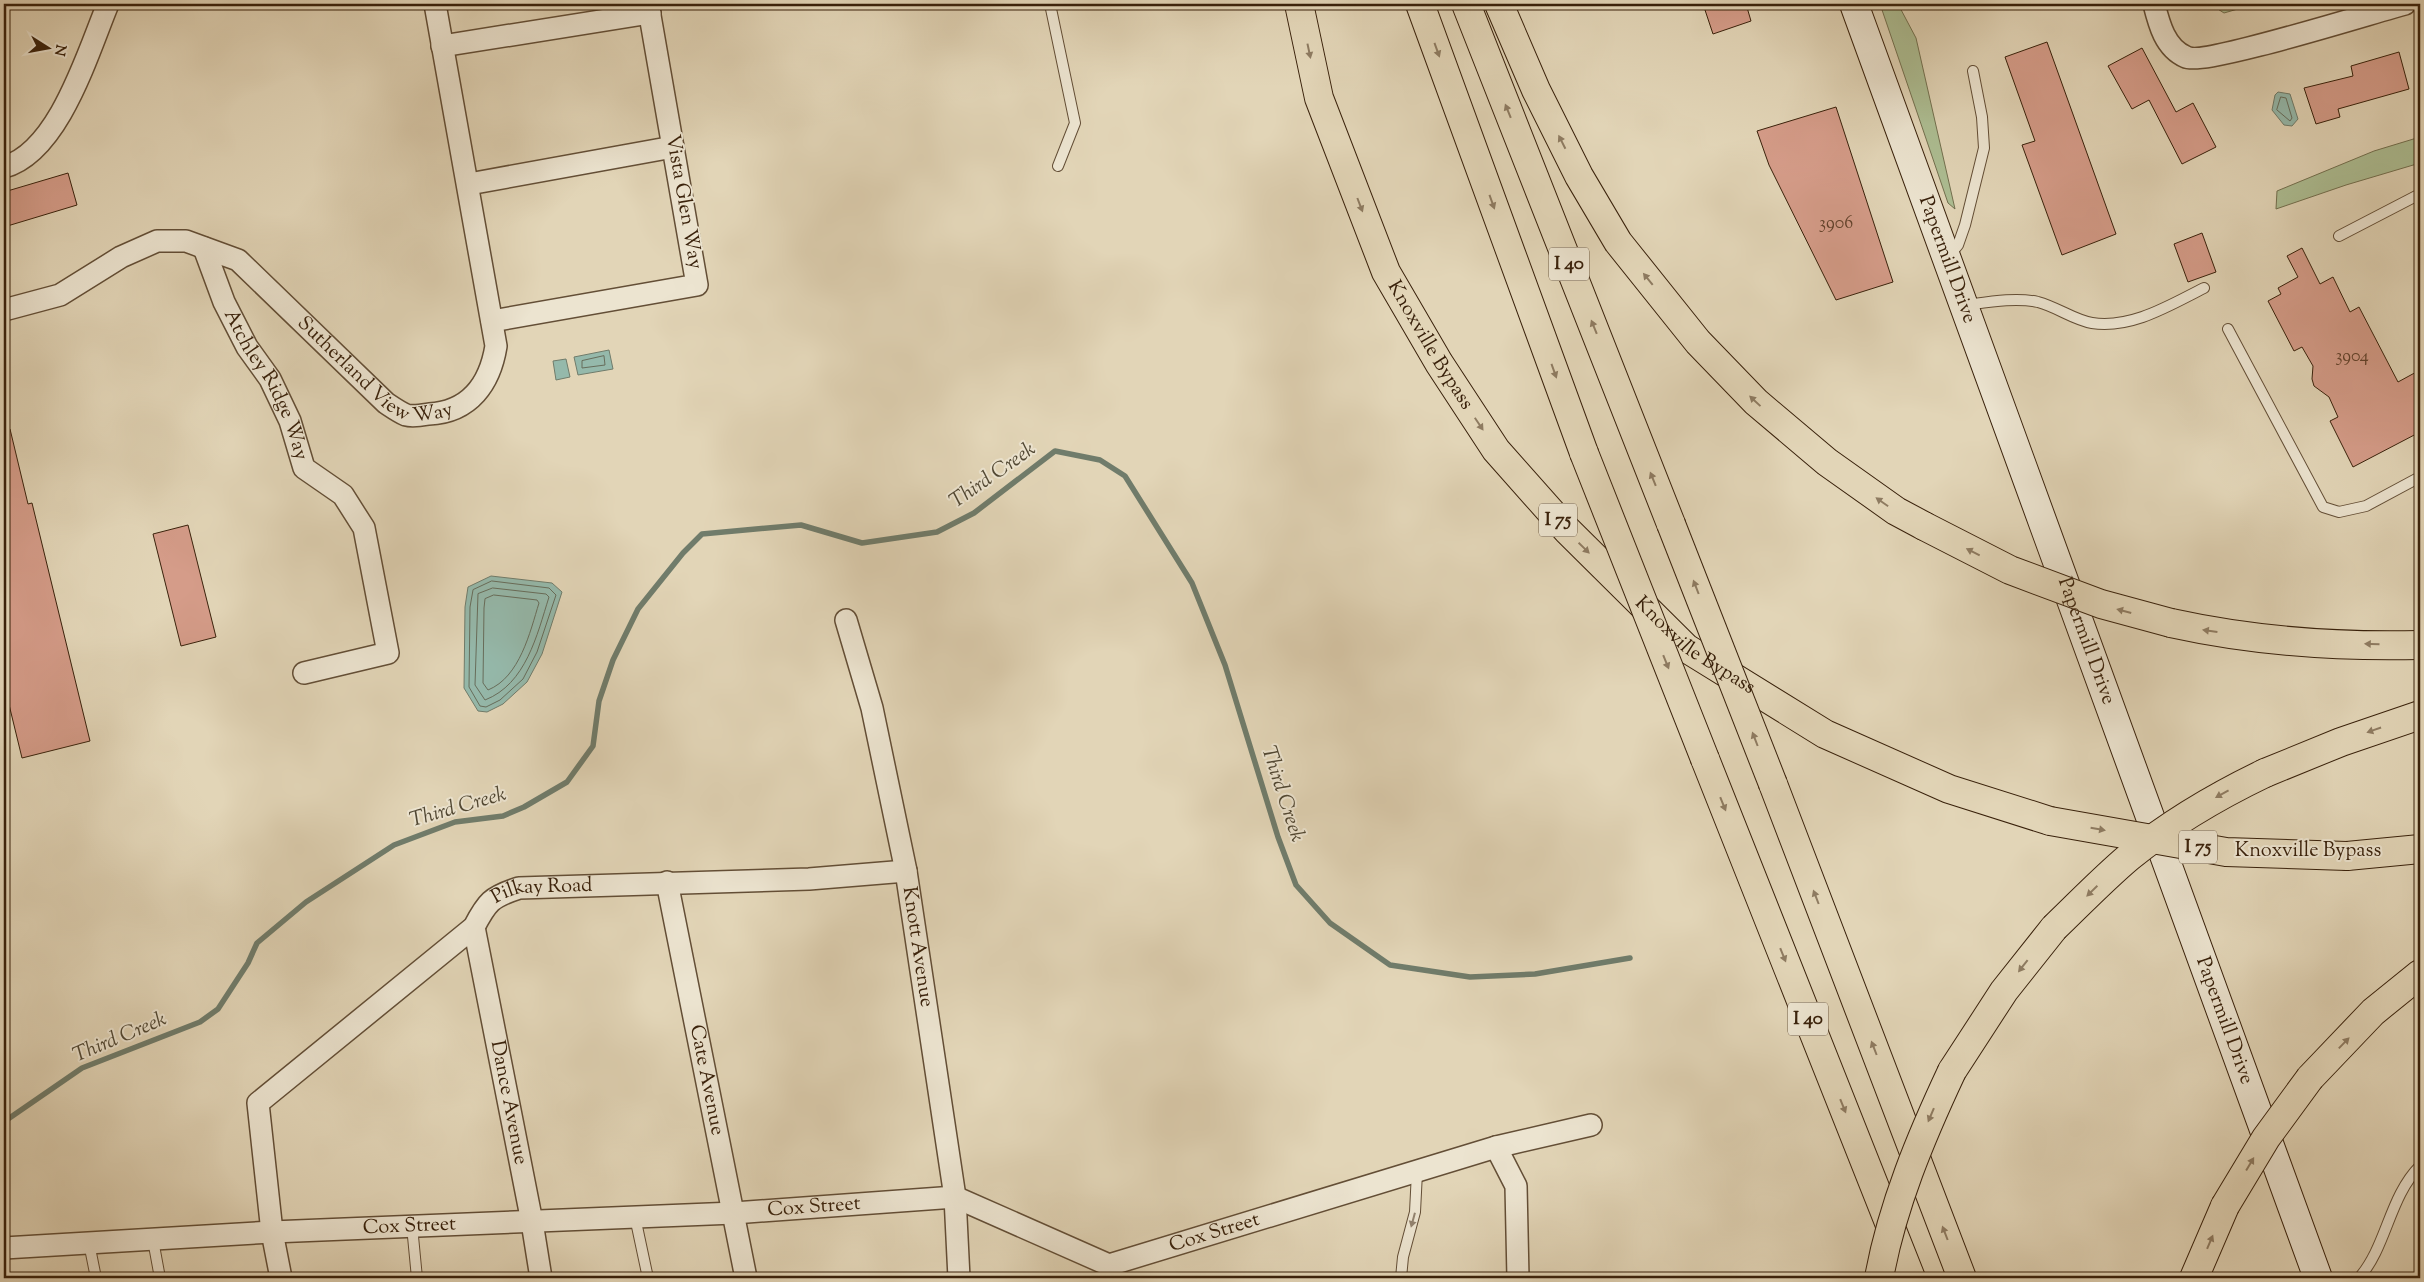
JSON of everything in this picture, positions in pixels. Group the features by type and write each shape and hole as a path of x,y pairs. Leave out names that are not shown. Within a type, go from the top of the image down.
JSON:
{"highway":[{"name":"Knoxville Bypass","path":"1299,4 1319,98 1386,272 1439,363 1496,450 1567,530 1686,648 1825,734 1949,789 2050,821 2226,852 2347,856 2420,849"},
{"name":"I 40","path":"1420,4 1584,453 1911,1278"},
{"name":"I 40","path":"1466,4 1773,784 1962,1278"},
{"path":"1499,4 1536,90 1580,176 1613,234 1698,342 1756,402 1827,462 1896,511 2010,570 2101,604 2171,624 2204,631 2291,642 2420,645"},
{"path":"1879,1278 1899,1200 1930,1119 1952,1071 2004,991 2054,928 2129,857 2164,830 2221,794 2265,773 2341,742 2420,715"},
{"path":"2194,1278 2225,1206 2266,1138 2310,1078 2373,1012 2420,974"}],"main road":[{"name":"Papermill Drive","path":"1854,4 2318,1278"}],"street":[{"path":"4,167 14,164 43,140 63,112 108,4"},
{"name":"Sutherland View Way","path":"4,310 60,295 121,257 157,241 186,241 238,260 386,404 408,416 437,414 464,404 483,387 493,368 496,346 469,184 435,4"},
{"path":"2154,4 2158,20 2170,47 2187,58 2226,54 2405,4"},
{"path":"442,46 649,8"},
{"name":"Vista Glen Way","path":"492,321 697,285 649,8"},
{"path":"469,184 673,147"},
{"name":"Atchley Ridge Way","path":"204,248 224,302 247,346 270,379 290,421 304,468 343,495 364,528 388,653 304,673"},
{"name":"Knott Avenue","path":"846,620 872,708 906,871 955,1197 959,1278"},
{"name":"Pilkay Road","path":"272,1232 258,1103 474,927 486,904 501,894 519,888 809,879 906,871"},
{"name":"Cate Avenue","path":"668,882 746,1278"},
{"name":"Dance Avenue","path":"474,927 532,1222 541,1278"},
{"name":"Cox Street","path":"4,1248 272,1232 734,1212 955,1197 1109,1265 1496,1148 1591,1125"},
{"path":"1496,1148 1516,1186 1518,1278"},
{"path":"272,1232 281,1278"}],"lane":[{"path":"1050,4 1053,8 1075,122 1058,166"},
{"path":"1947,258 1958,245 1965,225 1984,148 1982,117 1973,71"},
{"path":"2339,236 2420,194"},
{"path":"1964,306 2013,301 2038,302 2092,323 2126,322 2155,312 2204,288"},
{"path":"2228,329 2323,507 2339,512 2366,506 2420,477"},
{"path":"2359,1278 2368,1267 2395,1203 2412,1175 2420,1166"},
{"path":"1401,1278 1403,1257 1416,1212 1417,1172"},
{"path":"635,1217 648,1278"},
{"path":"412,1226 417,1278"},
{"path":"153,1240 160,1278"},
{"path":"89,1243 96,1278"}],"shaded area":[{"path":"1880,4 1898,4 1916,38 1955,209 1948,203"},
{"path":"2210,4 2255,4 2224,13"},
{"path":"2420,137 2420,163 2346,185 2276,209 2277,191 2374,151"}],"water":[{"path":"2278,92 2290,94 2298,119 2292,126 2284,125 2272,110 2275,95"},
{"path":"609,350 613,369 578,375 574,357"},
{"path":"566,359 570,377 556,380 553,361"},
{"path":"491,576 552,583 562,592 542,654 527,682 503,704 487,712 478,711 464,688 465,607 468,587"}],"building":[{"path":"1703,4 1746,4 1751,21 1713,34"},
{"path":"2047,42 2116,234 2062,255 2022,145 2035,141 2005,57"},
{"path":"2142,48 2176,112 2193,103 2216,147 2182,164 2149,100 2132,109 2108,66"},
{"path":"2399,52 2409,89 2338,109 2340,117 2316,124 2304,88 2353,76 2351,66"},
{"path":"1836,107 1893,282 1836,300 1769,165 1757,131"},
{"path":"68,173 77,205 4,227 4,192"},
{"path":"2202,233 2216,272 2188,282 2174,244"},
{"path":"2302,248 2320,284 2333,277 2350,312 2359,307 2398,382 2420,370 2420,432 2353,467 2330,421 2338,417 2329,397 2314,386 2312,379 2313,366 2302,347 2294,351 2268,301 2281,294 2278,288 2298,277 2287,256"},
{"path":"4,429 10,429 28,504 32,503 90,741 22,758 4,684"},
{"path":"188,525 216,637 181,646 153,534"}],"waterway":[{"name":"Third Creek","path":"4,1124 8,1119 82,1068 200,1022 218,1009 248,963 257,943 306,902 394,845 455,822 503,816 524,807 567,782 593,746 599,701 613,660 638,609 683,553 702,534 801,525 862,543 937,532 974,513 1055,451 1100,460 1125,476 1192,583 1225,665 1278,837 1296,885 1330,923 1390,965 1470,977 1535,974 1630,958"}]}
